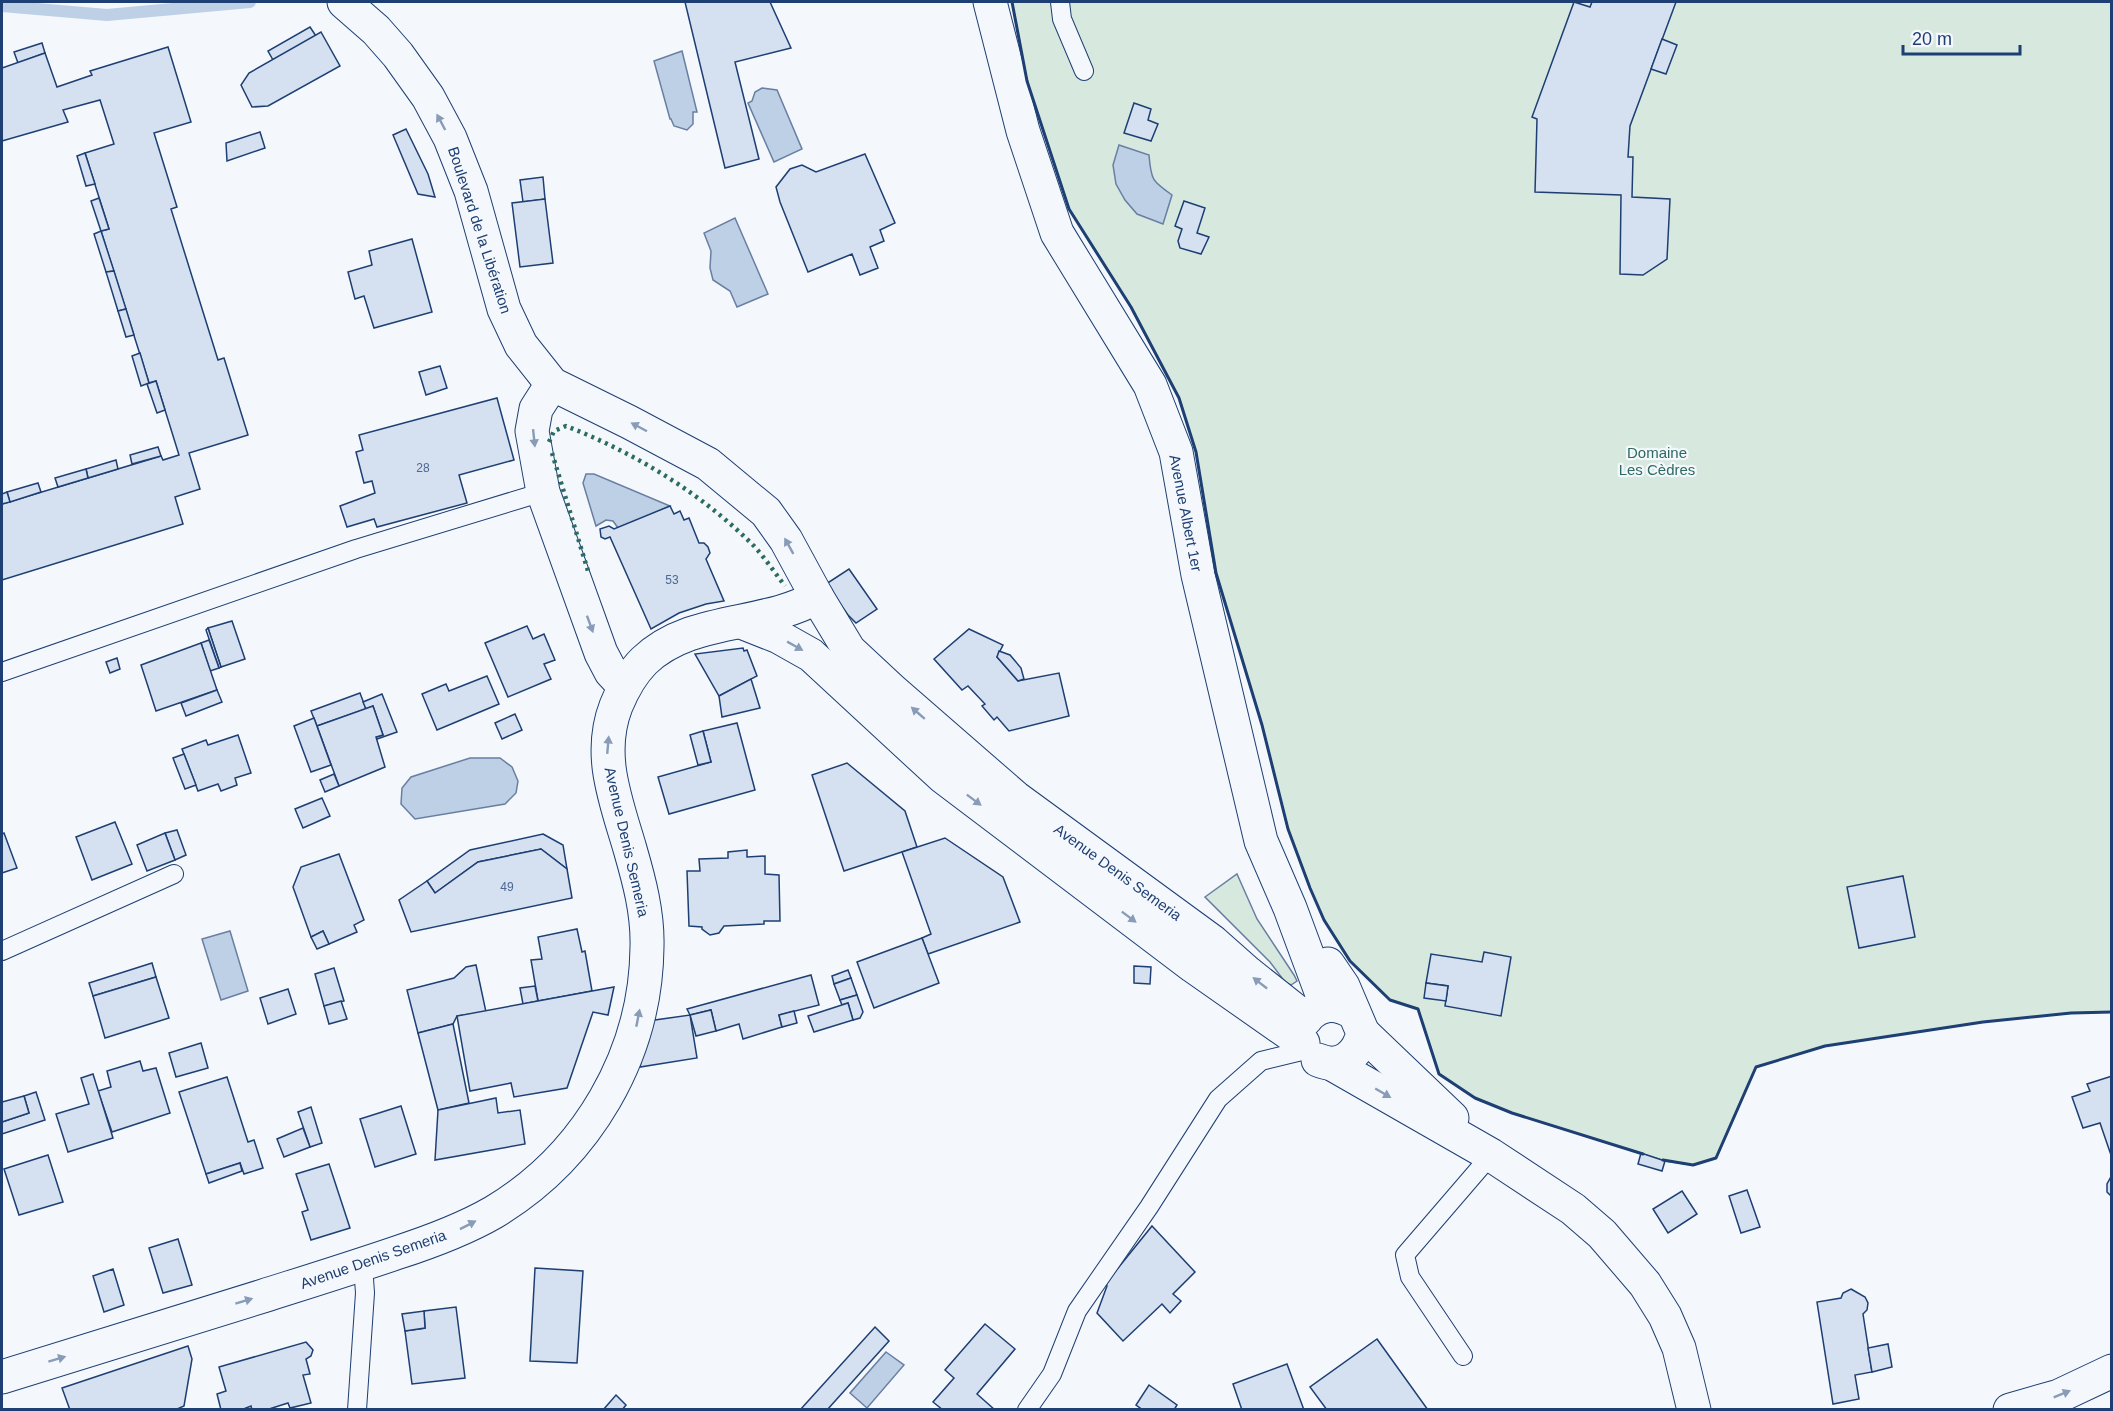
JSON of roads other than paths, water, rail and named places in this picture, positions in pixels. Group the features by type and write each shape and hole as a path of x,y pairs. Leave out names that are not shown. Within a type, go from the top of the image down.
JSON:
{"main road":[{"name":"Boulevard de la Libération","path":"344,2 376,30 398,55 428,97 450,138 471,191 504,309 521,345 552,384 708,464 766,512 786,540 817,597"},
{"name":"Avenue Albert 1er","path":"990,2 1023,131 1057,233 1150,385 1176,452 1198,575 1261,841 1290,908 1343,986 1327,1032"},
{"path":"552,384 536,409 532,431 543,492 601,653 611,672 624,687"},
{"name":"Avenue Denis Semeria","path":"2,1377 444,1237 495,1211 534,1182 568,1150 594,1118 619,1073 635,1034 644,990 648,945 644,905 610,783 607,752 611,719 624,687 645,661 672,642 694,632 804,605 817,597 849,650 892,691 952,764"},
{"name":"Avenue Denis Semeria","path":"741,622 779,637 811,655 952,764 1016,798 1213,942 1248,973 1491,1155 1573,1209 1602,1234 1628,1262 1665,1316 1686,1374 1694,1410"},
{"name":"Avenue Denis Semeria","path":"1327,1032 1491,1155"},
{"path":"2010,1410 2060,1396 2112,1371"}],"lane":[{"path":"1060,2 1062,19 1084,71"},
{"path":"2,672 356,549 543,492"},
{"path":"2,951 174,874"},
{"path":"1027,1410 1052,1374 1077,1311 1149,1207 1218,1099 1261,1061 1327,1032"},
{"path":"1463,1356 1410,1277 1405,1255 1491,1155"},
{"path":"357,1410 365,1293 363,1264"}],"water":[{"path":"682,51 697,112 693,112 693,124 687,130 674,126 670,119 654,61"},
{"path":"762,88 777,90 802,149 774,162 748,103 752,101 755,92"},
{"path":"1119,145 1149,155 1154,179 1172,195 1163,224 1137,214 1125,200 1116,184 1113,165"},
{"path":"735,218 768,294 737,307 730,291 713,280 710,268 711,251 704,233"},
{"path":"586,474 594,474 670,506 618,528 613,521 606,520 596,526 583,483"},
{"path":"470,758 500,758 512,767 518,781 516,793 505,804 415,819 401,804 402,788 411,777"},
{"path":"230,931 248,991 221,1000 202,939"},
{"path":"886,1352 904,1365 867,1408 850,1393"}],"waterway":[{"path":"2,6 107,15 250,2"}],"park label":[{"name":"Domaine Les Cèdres","path":"1657,460"}]}
